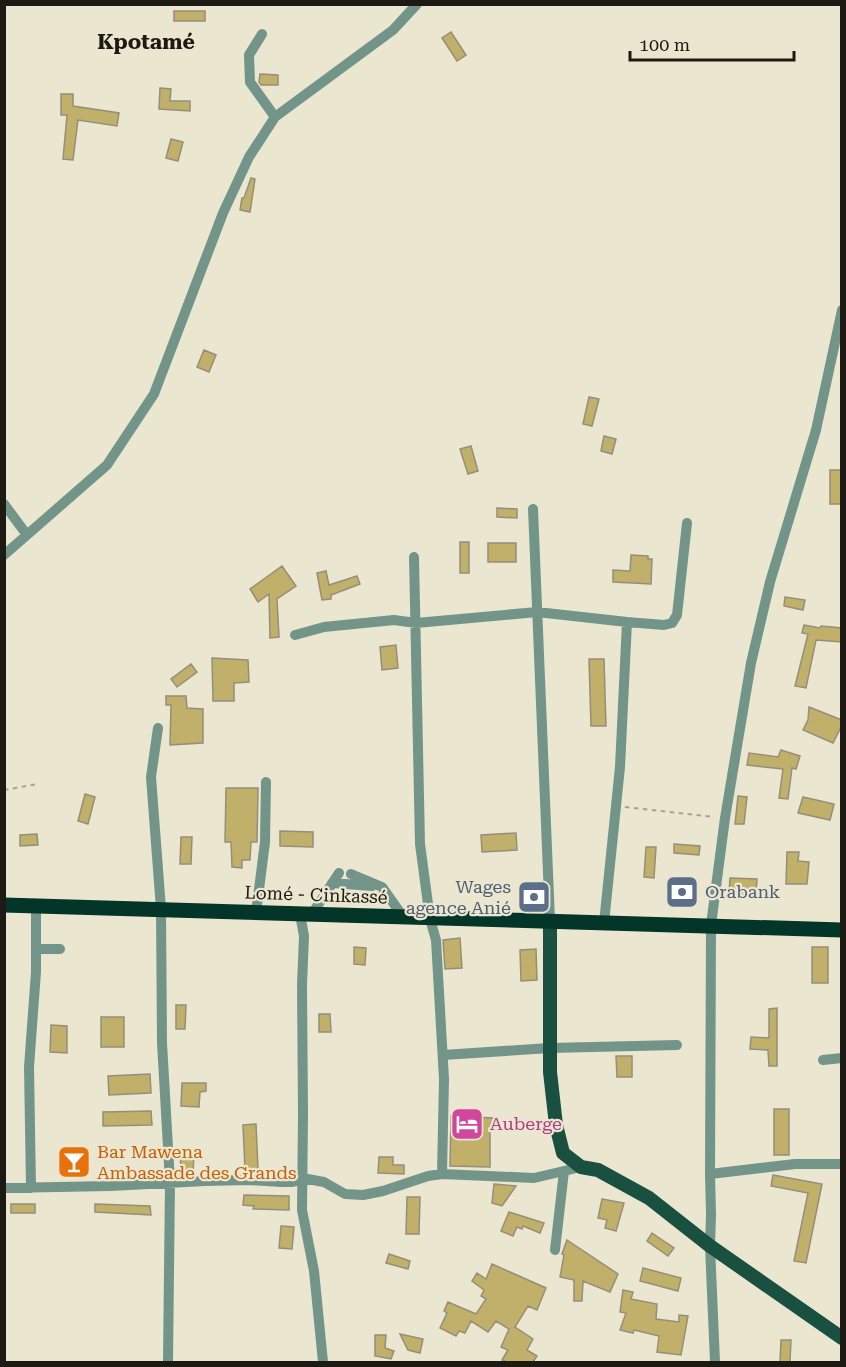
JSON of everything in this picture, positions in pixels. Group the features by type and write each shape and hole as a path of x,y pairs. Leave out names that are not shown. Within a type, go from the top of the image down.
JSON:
{"highway":[{"name":"Lomé - Cinkassé","path":"4,905 842,930"}],"main road":[{"path":"550,921 550,1072 556,1125 563,1153 581,1167 598,1170 649,1198 710,1246 842,1338"}],"street":[{"path":"4,555 107,465 154,394 223,213 249,157 274,117 393,30 417,4"},
{"path":"262,34 249,55 250,82 274,117"},
{"path":"715,1362 710,1246 711,926 724,818 751,663 770,582 816,430 842,310"},
{"path":"4,504 27,535"},
{"path":"533,509 550,921"},
{"path":"295,635 324,627 394,620 416,623 537,612 627,622 672,623 677,615 687,523"},
{"path":"414,557 420,844 430,919 436,940 444,1078 442,1174"},
{"path":"604,923 620,766 627,622"},
{"path":"158,728 151,777 161,909 162,1043 170,1182 168,1362"},
{"path":"256,913 265,842 266,782"},
{"path":"323,1362 314,1271 302,1210 301,1058 304,936 306,914 339,873"},
{"path":"351,874 381,887 404,918"},
{"path":"332,883 381,887"},
{"path":"31,1188 29,1067 36,949 36,906"},
{"path":"36,949 60,949"},
{"path":"443,1055 550,1047 677,1045"},
{"path":"823,1059 842,1058"},
{"path":"710,1174 795,1164 842,1164"},
{"path":"4,1188 248,1180 287,1182 302,1178 324,1182 345,1194 363,1195 442,1174 534,1178 581,1167"},
{"path":"555,1250 564,1171"}],"path":[{"path":"4,790 38,784"},
{"path":"616,806 724,818"}],"building":[{"path":"174,11 205,11 205,21 174,21"},
{"path":"451,32 466,55 457,61 442,38"},
{"path":"260,74 278,75 278,85 261,85"},
{"path":"160,88 171,89 170,101 190,101 190,111 159,109"},
{"path":"61,94 73,94 73,106 119,113 117,126 78,120 73,160 63,159 67,115 61,115"},
{"path":"171,139 183,142 178,161 166,158"},
{"path":"251,178 255,179 250,212 240,210 242,198 244,198"},
{"path":"204,350 216,355 209,372 197,367"},
{"path":"589,397 599,399 592,426 583,424"},
{"path":"604,436 616,439 612,454 601,451"},
{"path":"471,446 478,471 468,474 460,449"},
{"path":"830,470 842,470 842,504 830,504"},
{"path":"497,508 517,509 517,518 497,517"},
{"path":"460,542 469,542 469,573 460,573"},
{"path":"488,543 516,543 516,562 488,562"},
{"path":"631,555 648,556 648,559 652,559 651,584 613,582 613,570 630,571"},
{"path":"282,566 296,586 277,599 279,637 270,638 269,594 258,602 250,589"},
{"path":"326,571 329,585 357,576 360,584 331,595 331,599 322,600 317,573"},
{"path":"785,597 805,600 803,610 784,606"},
{"path":"804,625 842,628 842,642 816,640 806,688 795,686 808,634 802,633"},
{"path":"396,645 398,668 382,670 380,647"},
{"path":"212,658 248,660 249,682 234,683 234,701 213,701"},
{"path":"589,659 604,659 606,726 591,726"},
{"path":"191,664 197,672 177,687 171,679"},
{"path":"166,696 186,696 187,708 203,709 203,743 170,745 171,705 166,705"},
{"path":"809,707 842,720 842,725 833,743 803,730 808,720"},
{"path":"781,750 800,756 796,769 792,768 788,799 779,798 783,769 747,765 749,753 778,757"},
{"path":"226,788 258,788 257,842 251,842 250,860 242,860 242,868 232,867 231,842 225,842"},
{"path":"85,794 95,797 88,824 78,821"},
{"path":"738,796 747,797 744,824 735,824"},
{"path":"803,797 834,804 830,820 798,813"},
{"path":"280,831 313,832 313,847 280,846"},
{"path":"516,833 517,850 482,852 481,835"},
{"path":"37,834 38,845 20,846 20,835"},
{"path":"181,837 192,837 191,864 180,864"},
{"path":"674,844 700,846 699,855 674,853"},
{"path":"646,847 656,847 654,878 644,877"},
{"path":"787,852 799,852 798,861 809,862 807,884 786,884"},
{"path":"730,878 757,879 756,895 729,893"},
{"path":"460,938 462,968 445,969 443,940"},
{"path":"354,947 366,948 365,965 354,964"},
{"path":"812,947 828,947 828,983 812,983"},
{"path":"536,949 537,980 521,981 520,950"},
{"path":"176,1005 186,1005 185,1029 176,1029"},
{"path":"777,1008 777,1066 769,1066 768,1050 750,1049 751,1037 769,1038 769,1009"},
{"path":"319,1014 330,1014 331,1032 319,1032"},
{"path":"101,1017 124,1017 124,1047 101,1047"},
{"path":"51,1025 67,1026 67,1053 50,1052"},
{"path":"616,1056 632,1056 632,1077 617,1077"},
{"path":"150,1074 151,1093 109,1095 108,1076"},
{"path":"182,1083 206,1083 206,1091 200,1092 199,1107 181,1106"},
{"path":"774,1109 789,1109 789,1155 774,1155"},
{"path":"151,1111 152,1125 103,1126 103,1112"},
{"path":"451,1116 494,1118 494,1130 490,1130 490,1167 450,1166"},
{"path":"256,1124 258,1169 245,1170 243,1125"},
{"path":"181,1152 194,1153 193,1174 180,1175"},
{"path":"379,1157 393,1157 393,1165 404,1165 404,1174 378,1173"},
{"path":"773,1175 822,1184 806,1263 794,1261 808,1193 771,1186"},
{"path":"494,1184 516,1186 502,1206 492,1203"},
{"path":"244,1195 289,1196 289,1210 253,1209 254,1206 243,1205"},
{"path":"407,1197 420,1197 419,1234 406,1234"},
{"path":"602,1199 624,1203 616,1231 605,1228 607,1220 598,1218"},
{"path":"11,1204 35,1204 35,1213 11,1213"},
{"path":"95,1204 150,1206 151,1215 95,1212"},
{"path":"509,1212 544,1223 540,1233 523,1226 522,1229 517,1227 513,1236 501,1231"},
{"path":"281,1226 294,1227 292,1249 279,1248"},
{"path":"652,1233 674,1248 668,1256 647,1241"},
{"path":"567,1240 618,1274 610,1292 583,1281 582,1301 574,1301 574,1280 560,1277 564,1255 562,1254"},
{"path":"389,1254 410,1261 408,1269 386,1263"},
{"path":"492,1264 546,1288 537,1310 528,1306 515,1327 533,1339 527,1350 537,1356 533,1362 502,1360 508,1350 501,1347 509,1329 496,1321 488,1332 471,1321 465,1333 459,1331 456,1336 440,1328 447,1313 444,1311 448,1302 476,1314 486,1299 481,1296 484,1290 472,1281 477,1273 486,1279"},
{"path":"643,1268 681,1278 678,1291 640,1281"},
{"path":"623,1290 633,1292 631,1299 657,1304 656,1319 679,1322 679,1315 688,1316 681,1355 657,1352 659,1336 634,1330 633,1333 620,1330 626,1313 620,1312"},
{"path":"400,1334 423,1339 420,1353 408,1350"},
{"path":"375,1335 386,1335 385,1348 394,1351 391,1359 375,1356"},
{"path":"781,1340 791,1340 790,1362 780,1362"}],"place":[{"name":"Orabank","path":"682,892"},
{"name":"Wages agence Anié","path":"534,897"},
{"name":"Auberge","path":"467,1124"},
{"name":"Bar Mawena Ambassade des Grands","path":"74,1162"}],"district":[{"name":"Kpotamé","path":"146,42"}]}
